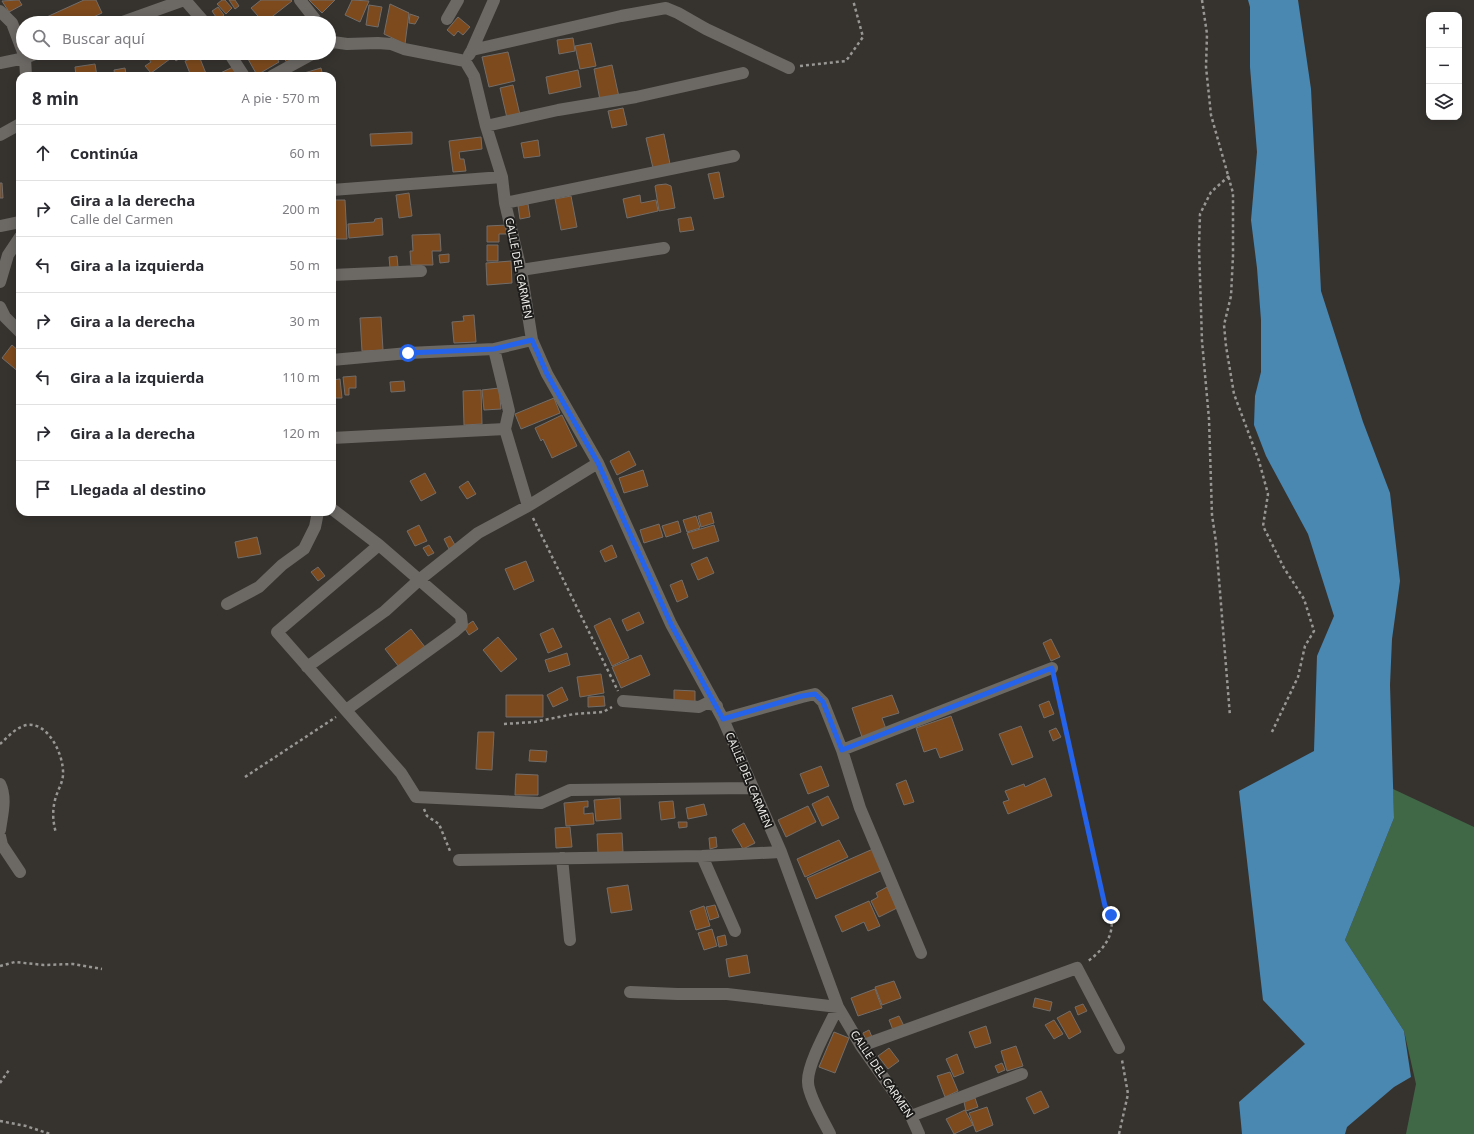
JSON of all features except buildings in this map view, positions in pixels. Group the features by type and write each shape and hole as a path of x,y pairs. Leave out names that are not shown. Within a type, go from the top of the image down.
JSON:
{"street":[{"path":"139,16 184,0 199,16"},
{"path":"300,0 313,16"},
{"path":"447,19 458,0"},
{"path":"336,42 347,44 391,44 404,49 465,61 472,50 494,0"},
{"path":"472,50 621,16 666,8 706,29 789,68"},
{"path":"0,11 12,23 16,33"},
{"path":"0,63 16,57"},
{"path":"25,60 26,72"},
{"path":"234,60 241,72"},
{"path":"279,72 301,60"},
{"name":"CALLE DEL CARMEN","path":"465,61 474,76 486,126 502,177 505,203 521,270 532,340 547,374 598,463 671,624 723,719 781,852 838,1007 861,1046 911,1116 919,1134"},
{"path":"486,126 558,110 636,97 743,74"},
{"path":"0,135 16,126"},
{"path":"505,203 734,156"},
{"path":"336,190 502,177"},
{"path":"0,226 16,223"},
{"path":"0,282 8,255 16,247"},
{"path":"521,270 664,248"},
{"path":"336,275 422,271"},
{"path":"0,307 5,317 16,328"},
{"path":"336,360 408,353 494,349 532,340"},
{"path":"494,349 509,411 505,430 528,506"},
{"path":"336,438 505,430"},
{"path":"307,667 385,610 419,580 478,533 528,506 598,463"},
{"path":"336,512 380,545 461,616 462,625 346,710"},
{"path":"227,604 259,587 282,565 304,549 315,527 317,516"},
{"path":"380,545 277,632 400,773 416,797 541,803 570,790 752,788"},
{"path":"842,750 1052,668"},
{"path":"723,719 802,696 815,694 823,702 842,750 860,808 921,954"},
{"path":"623,701 699,707 707,703 717,706"},
{"path":"0,784 3,790 4,807 0,830"},
{"path":"0,836 2,845 20,872"},
{"path":"459,860 702,856 781,852"},
{"path":"702,856 735,931"},
{"path":"562,858 570,940"},
{"path":"861,1046 1077,968 1119,1048"},
{"path":"630,992 727,994 838,1007 810,1068 808,1082 814,1101 830,1134"},
{"path":"911,1116 1022,1074"}],"path":[{"path":"789,68 846,61 863,37 853,0"},
{"path":"1202,0 1207,34 1206,67 1211,115 1233,193 1233,256 1231,296 1224,325 1234,394 1259,461 1268,494 1263,526 1284,568 1304,599 1314,631 1305,646 1298,677 1271,734"},
{"path":"1229,176 1211,192 1200,214 1199,247 1202,341 1209,419 1212,515 1216,542 1230,716"},
{"path":"504,724 534,722 574,714 603,712 623,701 528,506"},
{"path":"1052,668 1105,906 1111,915 1112,931 1104,946 1096,955 1077,968"},
{"path":"245,777 346,710"},
{"path":"0,744 17,729 28,725 42,728 50,736 62,758 63,775 55,800 53,819 56,833"},
{"path":"416,797 427,816 439,824 452,856 459,860"},
{"path":"0,966 15,962 44,965 73,964 102,969"},
{"path":"1119,1048 1128,1094 1119,1134"},
{"path":"0,1083 9,1070"},
{"path":"0,1121 26,1126 50,1134"}],"green space":[{"path":"1393,789 1474,827 1474,1134 1406,1134 1416,1084 1404,1031 1345,940 1394,818"}],"water":[{"path":"1248,0 1298,0 1311,89 1321,291 1363,422 1390,493 1400,581 1392,639 1390,685 1394,818 1345,940 1404,1031 1411,1077 1394,1087 1347,1127 1345,1134 1242,1134 1239,1102 1305,1044 1263,1000 1239,791 1314,751 1317,656 1334,616 1308,534 1266,456 1254,425 1255,396 1261,372 1261,320 1251,220 1257,152 1250,67 1250,7"}],"route":[{"path":"408,353 494,349 532,340 547,374 598,463 671,624 723,719 802,696 815,694 823,702 842,750 1052,668 1105,906 1111,915"}]}
